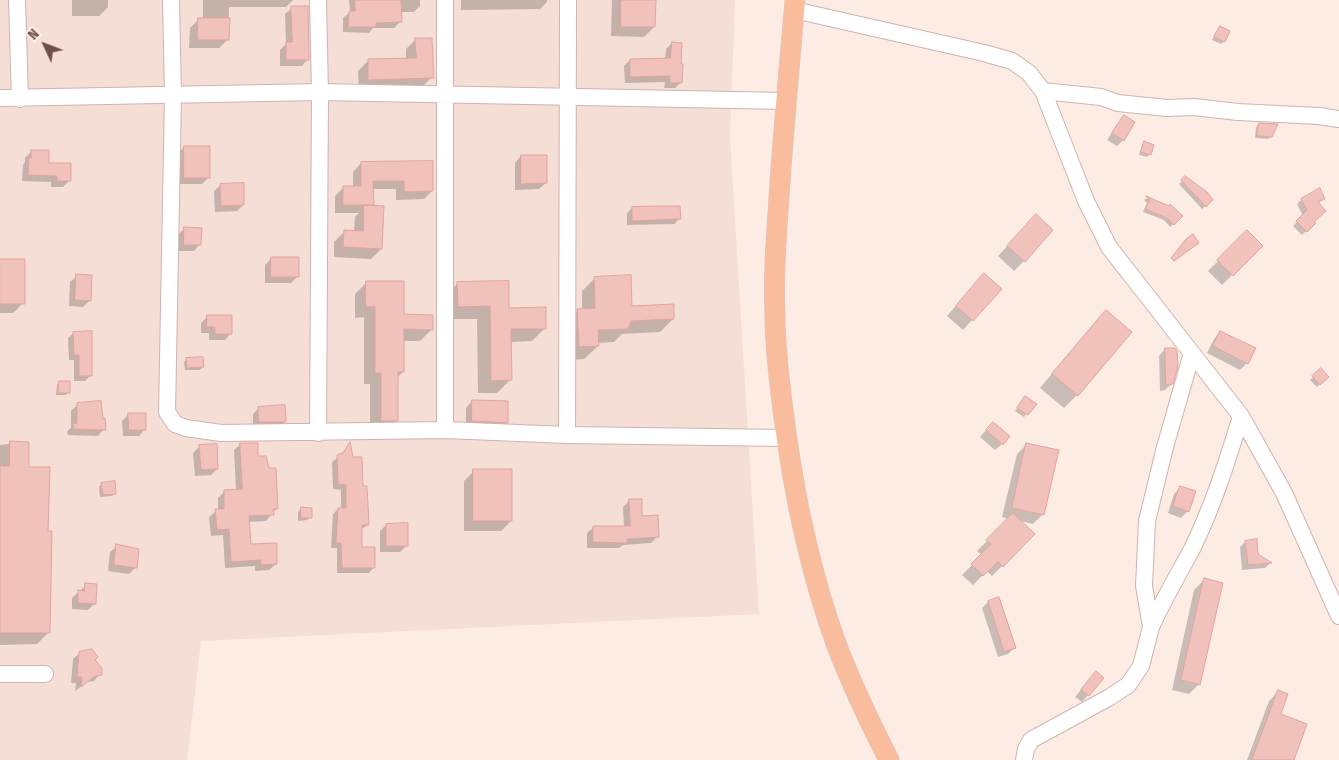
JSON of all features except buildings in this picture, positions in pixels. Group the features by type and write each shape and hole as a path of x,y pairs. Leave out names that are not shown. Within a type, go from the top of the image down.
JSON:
{"main road":[{"path":"795,5 774,259 774,298 779,376 786,438 799,514 837,645 866,715 889,760"}],"street":[{"path":"17,0 20,98"},
{"path":"171,0 174,95 166,412 175,424 186,428 221,433 445,430 567,435 786,438"},
{"path":"318,0 320,92 318,433"},
{"path":"445,0 445,430"},
{"path":"567,435 568,0"},
{"path":"795,5 1012,61 1029,72 1043,91 1086,201 1109,248 1241,416 1284,493 1339,616"},
{"path":"1043,91 1101,97 1118,103 1167,108 1194,108 1339,119"},
{"path":"0,98 320,92 786,101"},
{"path":"1151,627 1144,586 1147,521 1164,447 1192,353"},
{"path":"1024,760 1026,749 1032,740 1128,685 1141,666 1151,627 1192,548 1222,480 1241,416"},
{"path":"0,674 45,674"}],"shaded area":[{"path":"0,0 735,0 730,138 759,614 201,641 187,760 0,760"}]}
